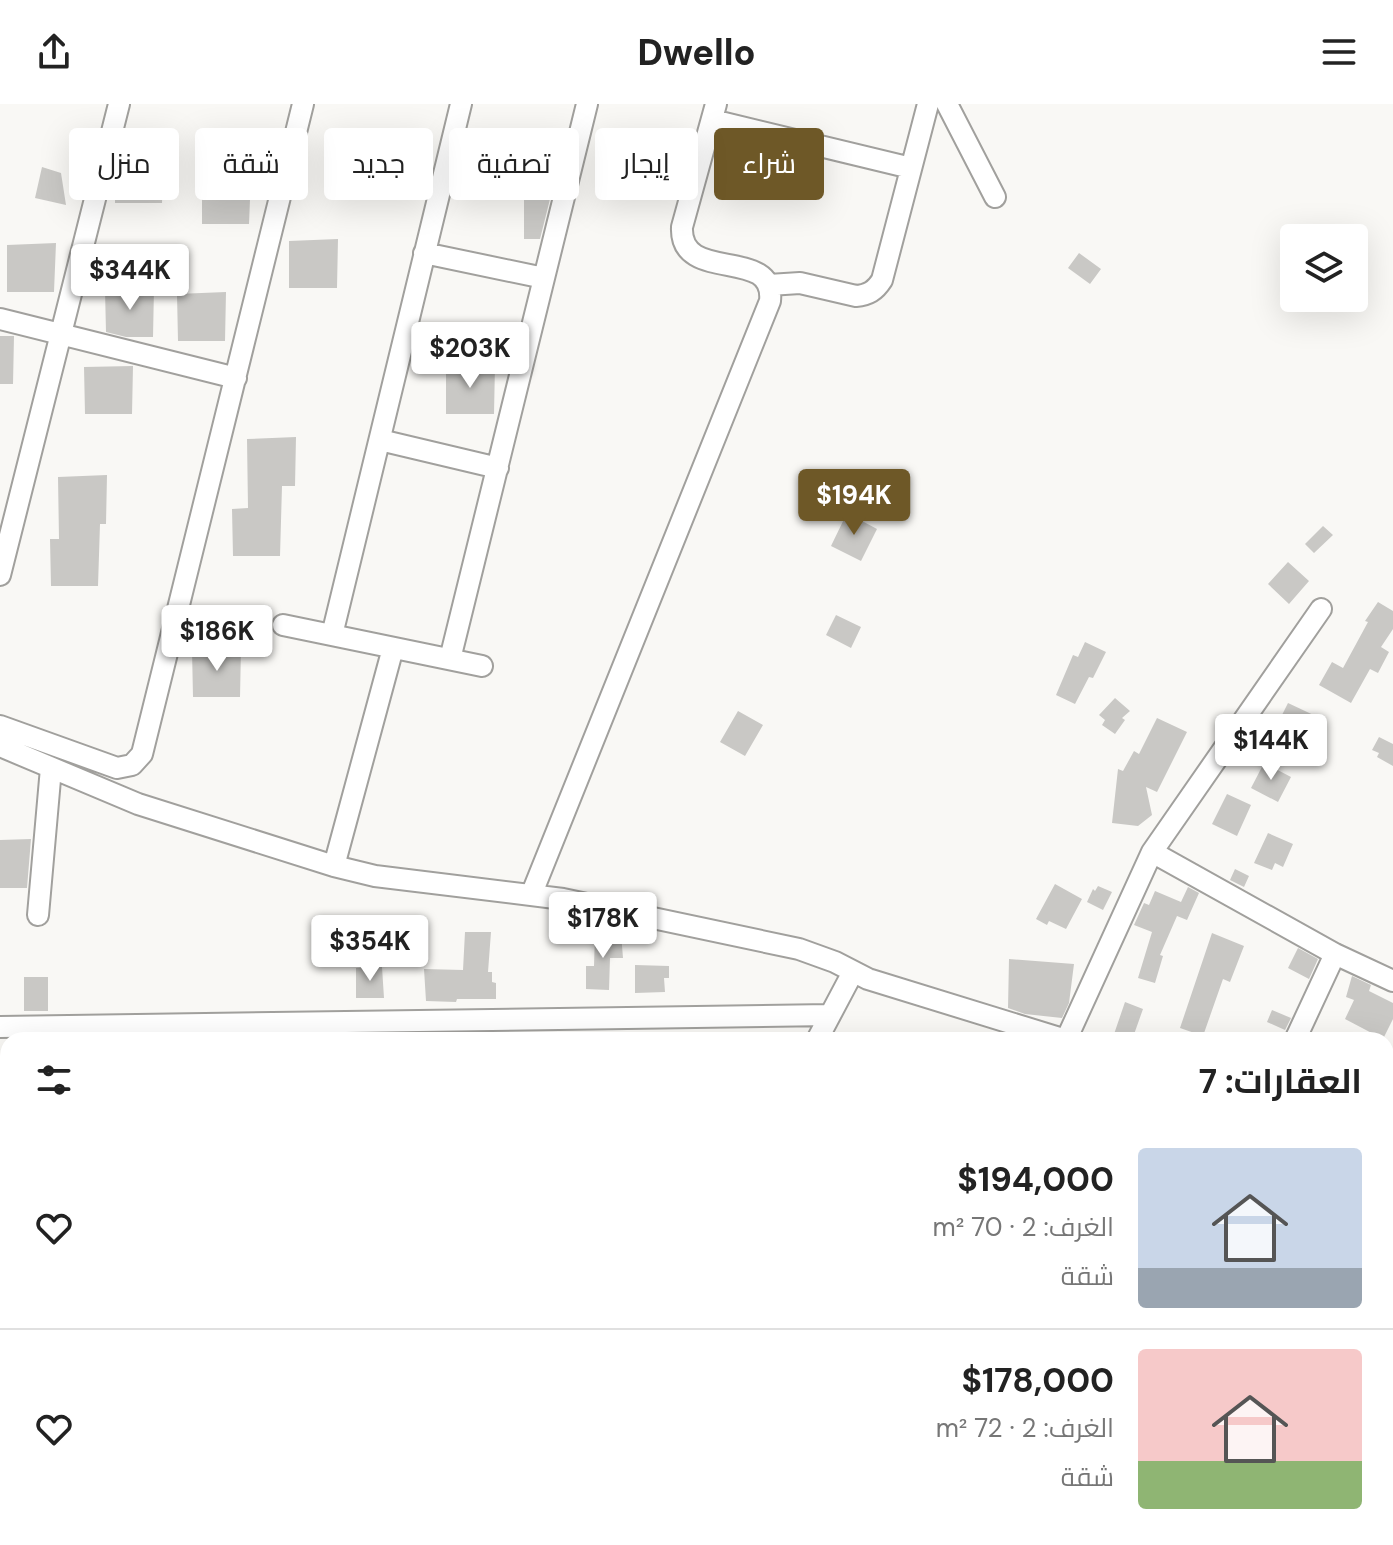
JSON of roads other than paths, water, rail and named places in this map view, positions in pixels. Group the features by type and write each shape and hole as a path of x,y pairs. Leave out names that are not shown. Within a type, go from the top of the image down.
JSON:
{"street":[{"path":"0,575 119,104"},
{"path":"0,726 117,768 132,765 142,754 303,104"},
{"path":"332,635 461,104"},
{"path":"450,659 587,104"},
{"path":"769,285 800,283 856,296 872,292 882,280 928,104"},
{"path":"947,104 995,197"},
{"path":"532,893 770,301 769,285 754,271 697,258 687,250 682,239 682,227 714,112 911,168"},
{"path":"424,253 544,278"},
{"path":"0,319 236,378"},
{"path":"380,440 498,468"},
{"path":"1070,1032 1152,852 1321,609"},
{"path":"283,625 482,666"},
{"path":"334,866 393,648"},
{"path":"0,746 152,809 334,866 375,876 532,893 799,949 853,972 1041,1032"},
{"path":"38,915 51,768"},
{"path":"1152,852 1335,954 1393,981"},
{"path":"1299,1032 1335,954"},
{"path":"821,1032 853,972"},
{"path":"0,1027 830,1015"}]}
